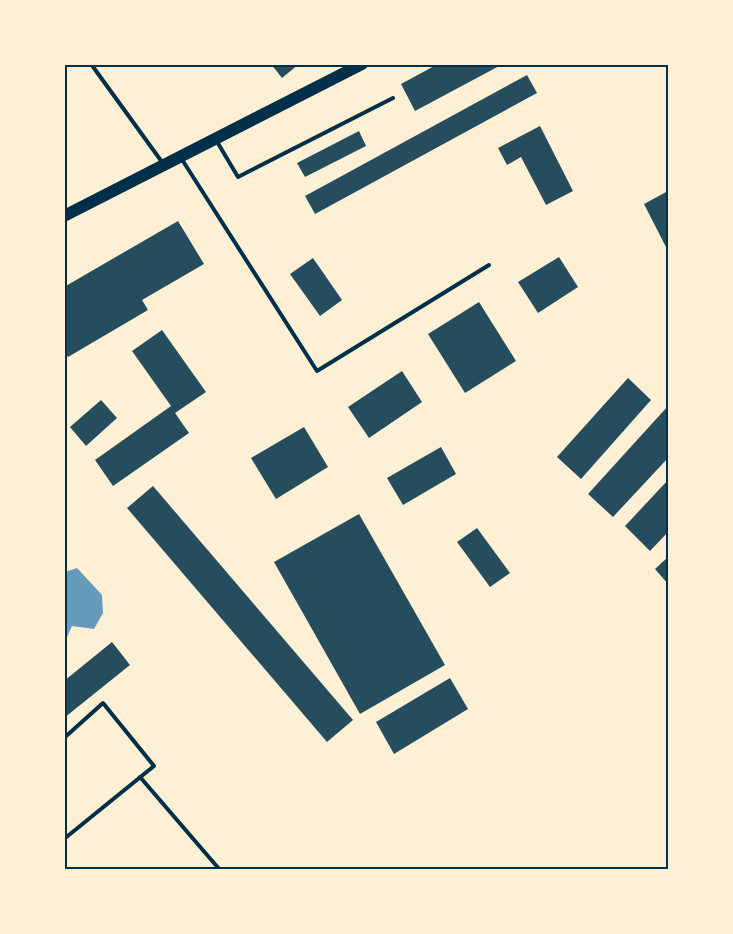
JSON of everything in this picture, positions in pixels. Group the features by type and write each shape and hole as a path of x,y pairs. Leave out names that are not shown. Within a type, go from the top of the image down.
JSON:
{"main road":[{"path":"64,216 362,64"}],"lane":[{"path":"92,64 164,165"},
{"path":"215,140 238,177 393,98"},
{"path":"180,157 317,372 489,265"},
{"path":"64,738 103,704 154,766 64,839"},
{"path":"141,777 220,870"}],"water":[{"path":"77,568 102,595 103,613 94,629 72,626 67,637 64,637 65,572"}],"building":[{"path":"271,64 299,64 282,78"},
{"path":"438,64 503,64 415,111 401,84"},
{"path":"527,75 537,93 315,214 305,196"},
{"path":"540,126 573,191 546,205 521,157 507,165 498,148"},
{"path":"359,131 366,146 305,177 297,163"},
{"path":"668,191 668,251 644,204"},
{"path":"178,221 204,264 142,300 148,310 68,357 64,351 64,287"},
{"path":"559,257 578,287 538,313 518,282"},
{"path":"313,258 342,300 320,316 290,274"},
{"path":"479,302 516,361 465,393 428,334"},
{"path":"162,330 206,392 175,413 189,433 113,486 95,460 171,406 132,351"},
{"path":"402,371 422,402 369,438 348,407"},
{"path":"628,378 651,400 581,479 557,457"},
{"path":"101,400 117,418 86,446 70,427"},
{"path":"668,406 668,458 613,517 588,494"},
{"path":"304,427 328,467 276,499 251,458"},
{"path":"441,447 456,474 403,505 387,478"},
{"path":"668,480 668,532 650,551 625,526"},
{"path":"153,486 353,720 327,742 127,508"},
{"path":"359,514 445,665 360,714 274,562"},
{"path":"477,528 510,573 490,587 457,542"},
{"path":"668,557 668,584 655,569"},
{"path":"112,642 130,665 64,718 64,681"},
{"path":"450,678 468,709 394,754 376,722"}]}
